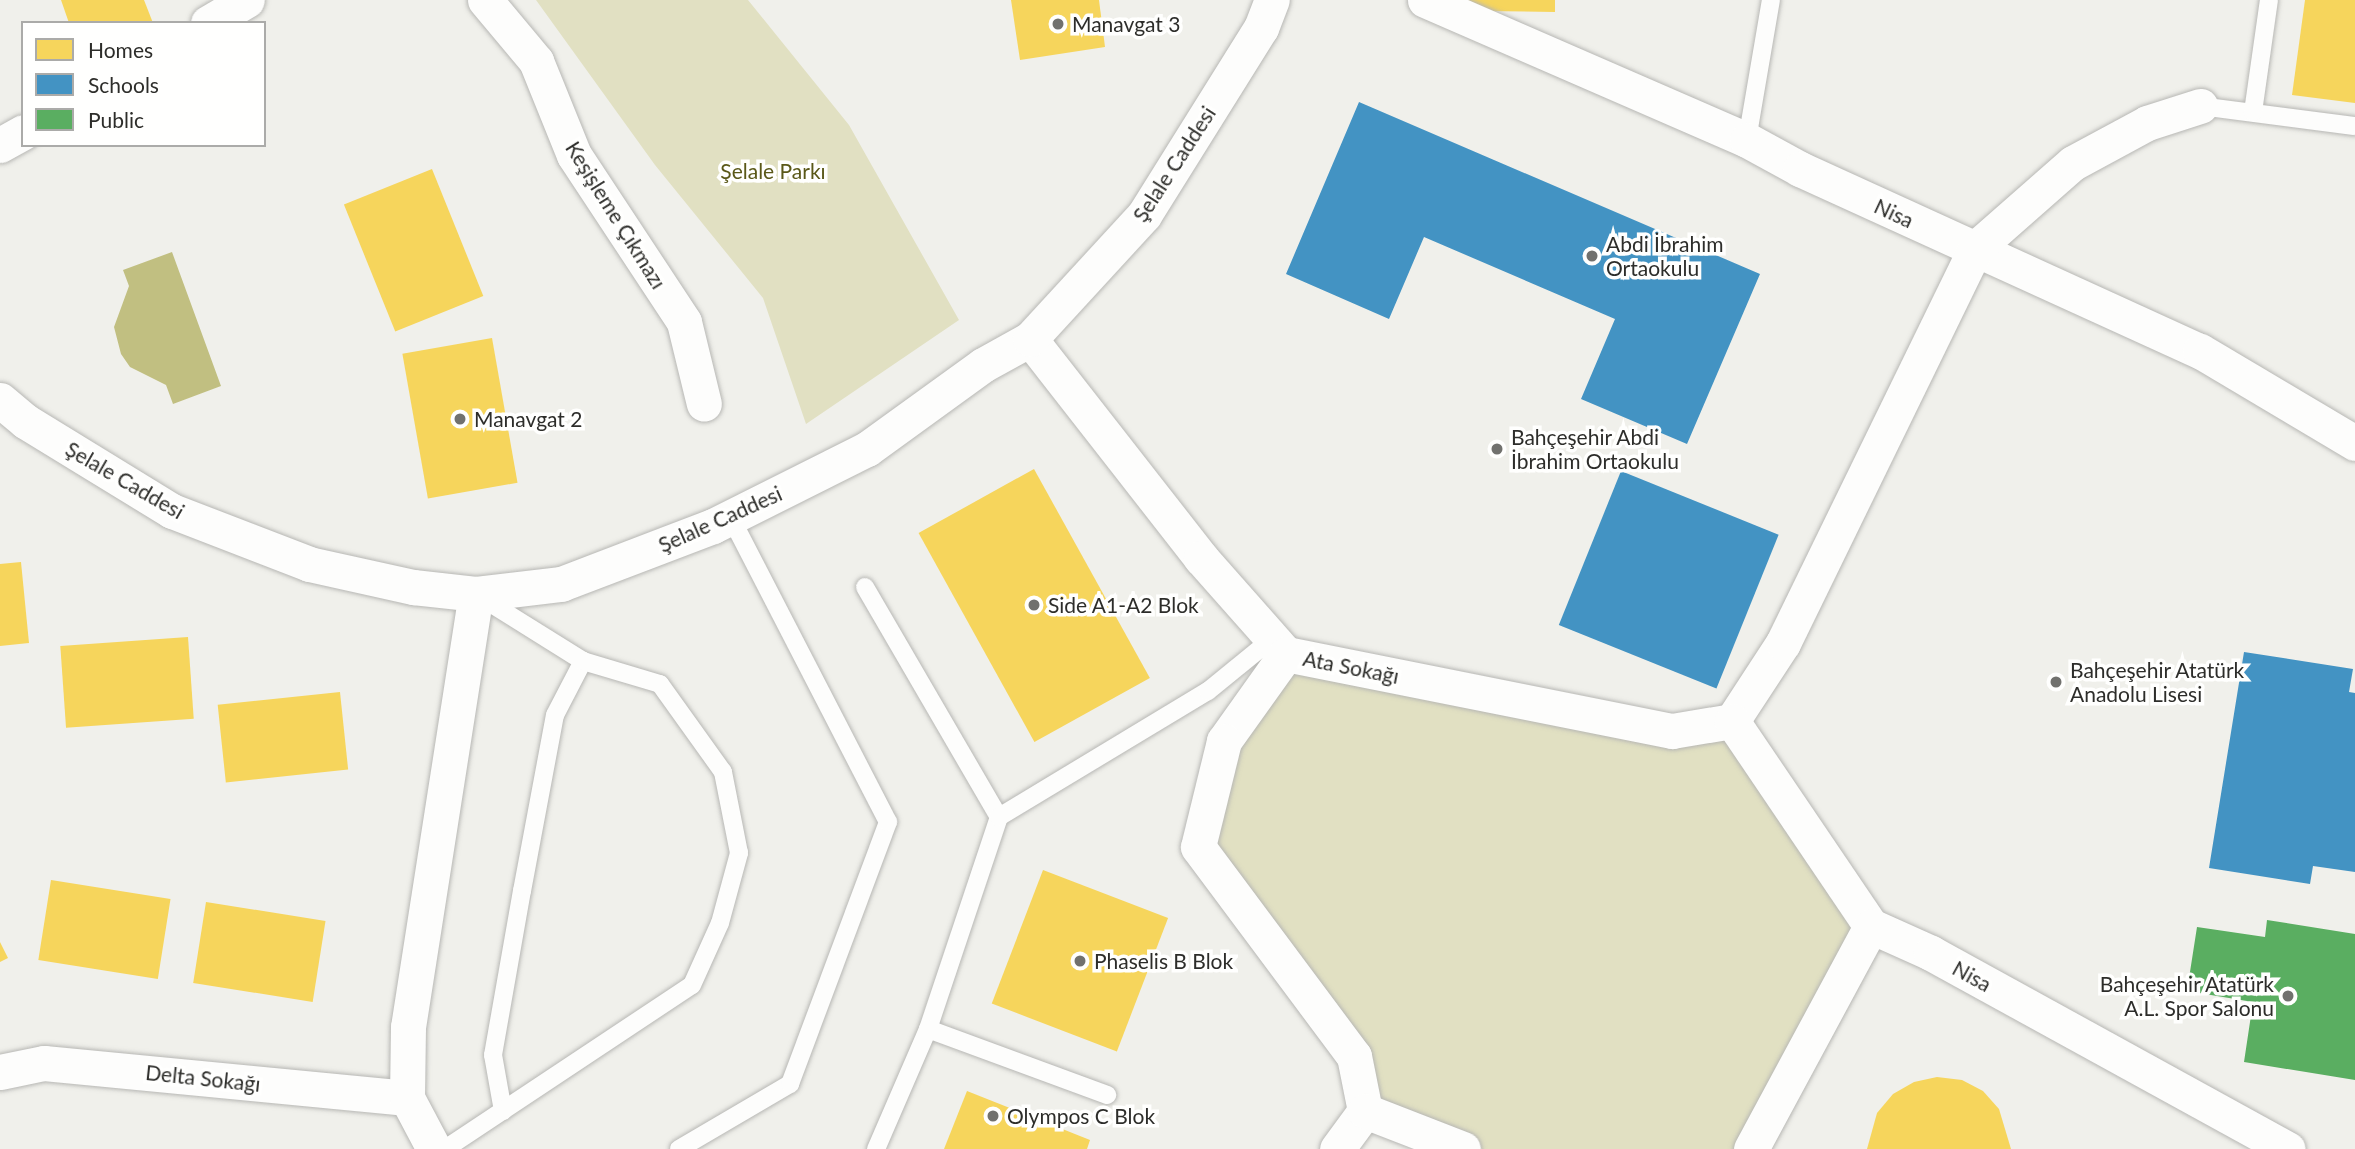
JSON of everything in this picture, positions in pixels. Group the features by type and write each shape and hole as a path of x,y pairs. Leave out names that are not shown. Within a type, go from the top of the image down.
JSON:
{"street":[{"path":"211,21 247,0"},
{"name":"Keşişleme Çıkmazı","path":"485,0 536,61 574,155 684,322 704,404"},
{"name":"Şelale Caddesi","path":"0,400 25,421 172,511 309,564 413,587 476,594 561,584 731,517 867,449 983,365 1030,339 1144,215 1261,28 1272,0"},
{"name":"Nisa","path":"1424,0 1747,140 1800,169 2200,351 2355,443"},
{"path":"1751,1149 1871,926 1732,721 1783,643 1975,249 2073,163 2147,123 2200,106"},
{"path":"0,145 21,133"},
{"path":"1030,339 1201,558 1279,646 1224,741 1198,846 1354,1056 1365,1111 1337,1149"},
{"path":"433,1149 407,1098 408,1027 476,594"},
{"name":"Ata Sokağı","path":"1279,646 1672,731 1732,721"},
{"name":"Nisa","path":"1871,926 1931,953 2288,1149"},
{"name":"Delta Sokağı","path":"0,1072 44,1063 407,1098"},
{"path":"1365,1111 1463,1149"}],"lane":[{"path":"1747,140 1771,0"},
{"path":"2253,112 2269,0"},
{"path":"2200,106 2355,126"},
{"path":"679,1149 790,1084 888,822 731,517"},
{"path":"865,587 999,817"},
{"path":"445,1149 692,985 720,923 739,853 723,772 660,684 583,661 476,594"},
{"path":"876,1149 928,1029 999,817 1279,646"},
{"path":"503,1111 494,1055 522,891 555,715 583,661"},
{"path":"928,1029 1107,1095"}],"green space":[{"name":"Şelale Parkı","path":"536,0 748,0 849,125 959,320 806,424 763,298 655,165"},
{"path":"1286,654 1672,731 1732,721 1871,926 1751,1149 1463,1149 1365,1111 1354,1056 1198,847 1224,741"}],"shaded area":[{"path":"172,252 221,386 173,404 166,385 130,367 121,354 114,327 129,286 123,270"}],"building: Homes":[{"path":"61,0 144,0 152,21 68,21"},
{"name":"Manavgat 3","path":"1011,0 1099,0 1105,47 1020,60"},
{"path":"1445,0 1555,0 1555,12 1480,11"},
{"path":"2305,0 2355,0 2355,103 2292,95"},
{"path":"432,169 483,296 395,332 344,205"},
{"name":"Manavgat 2","path":"492,338 518,483 428,499 402,354"},
{"name":"Side A1-A2 Blok","path":"1034,469 1150,678 1034,742 919,533"},
{"path":"21,562 29,643 0,646 0,564"},
{"path":"188,637 194,719 66,728 60,646"},
{"path":"340,692 348,770 226,782 218,705"},
{"name":"Phaselis B Blok","path":"1043,870 1168,918 1117,1052 992,1004"},
{"path":"51,880 171,899 158,979 38,960"},
{"path":"206,902 326,921 313,1002 193,983"},
{"path":"0,942 8,958 0,962"},
{"path":"1937,1077 1962,1080 1983,1091 1999,1109 2011,1149 1867,1149 1877,1113 1893,1094 1914,1082"},
{"name":"Olympos C Blok","path":"967,1091 1090,1140 1087,1149 944,1149"}],"building: Schools":[{"name":"Abdi İbrahim Ortaokulu","path":"1359,102 1760,274 1687,444 1581,399 1615,319 1424,237 1389,319 1286,274"},
{"path":"1621,471 1779,535 1716,689 1559,625"},
{"name":"Bahçeşehir Atatürk Anadolu Lisesi","path":"2244,652 2353,669 2349,692 2355,693 2355,872 2313,866 2310,884 2209,868"}],"building: Public":[{"name":"Bahçeşehir Atatürk A.L. Spor Salonu","path":"2267,920 2355,934 2355,1080 2244,1062 2253,1002 2187,991 2197,927 2265,937"}],"place":[{"name":"Manavgat 3","path":"1058,24"},
{"name":"Abdi İbrahim Ortaokulu","path":"1592,256"},
{"name":"Manavgat 2","path":"460,419"},
{"name":"Bahçeşehir Abdi İbrahim Ortaokulu","path":"1497,449"},
{"name":"Side A1-A2 Blok","path":"1034,605"},
{"name":"Bahçeşehir Atatürk Anadolu Lisesi","path":"2056,682"},
{"name":"Phaselis B Blok","path":"1080,961"},
{"name":"Bahçeşehir Atatürk A.L. Spor Salonu","path":"2288,996"},
{"name":"Olympos C Blok","path":"993,1116"}]}
